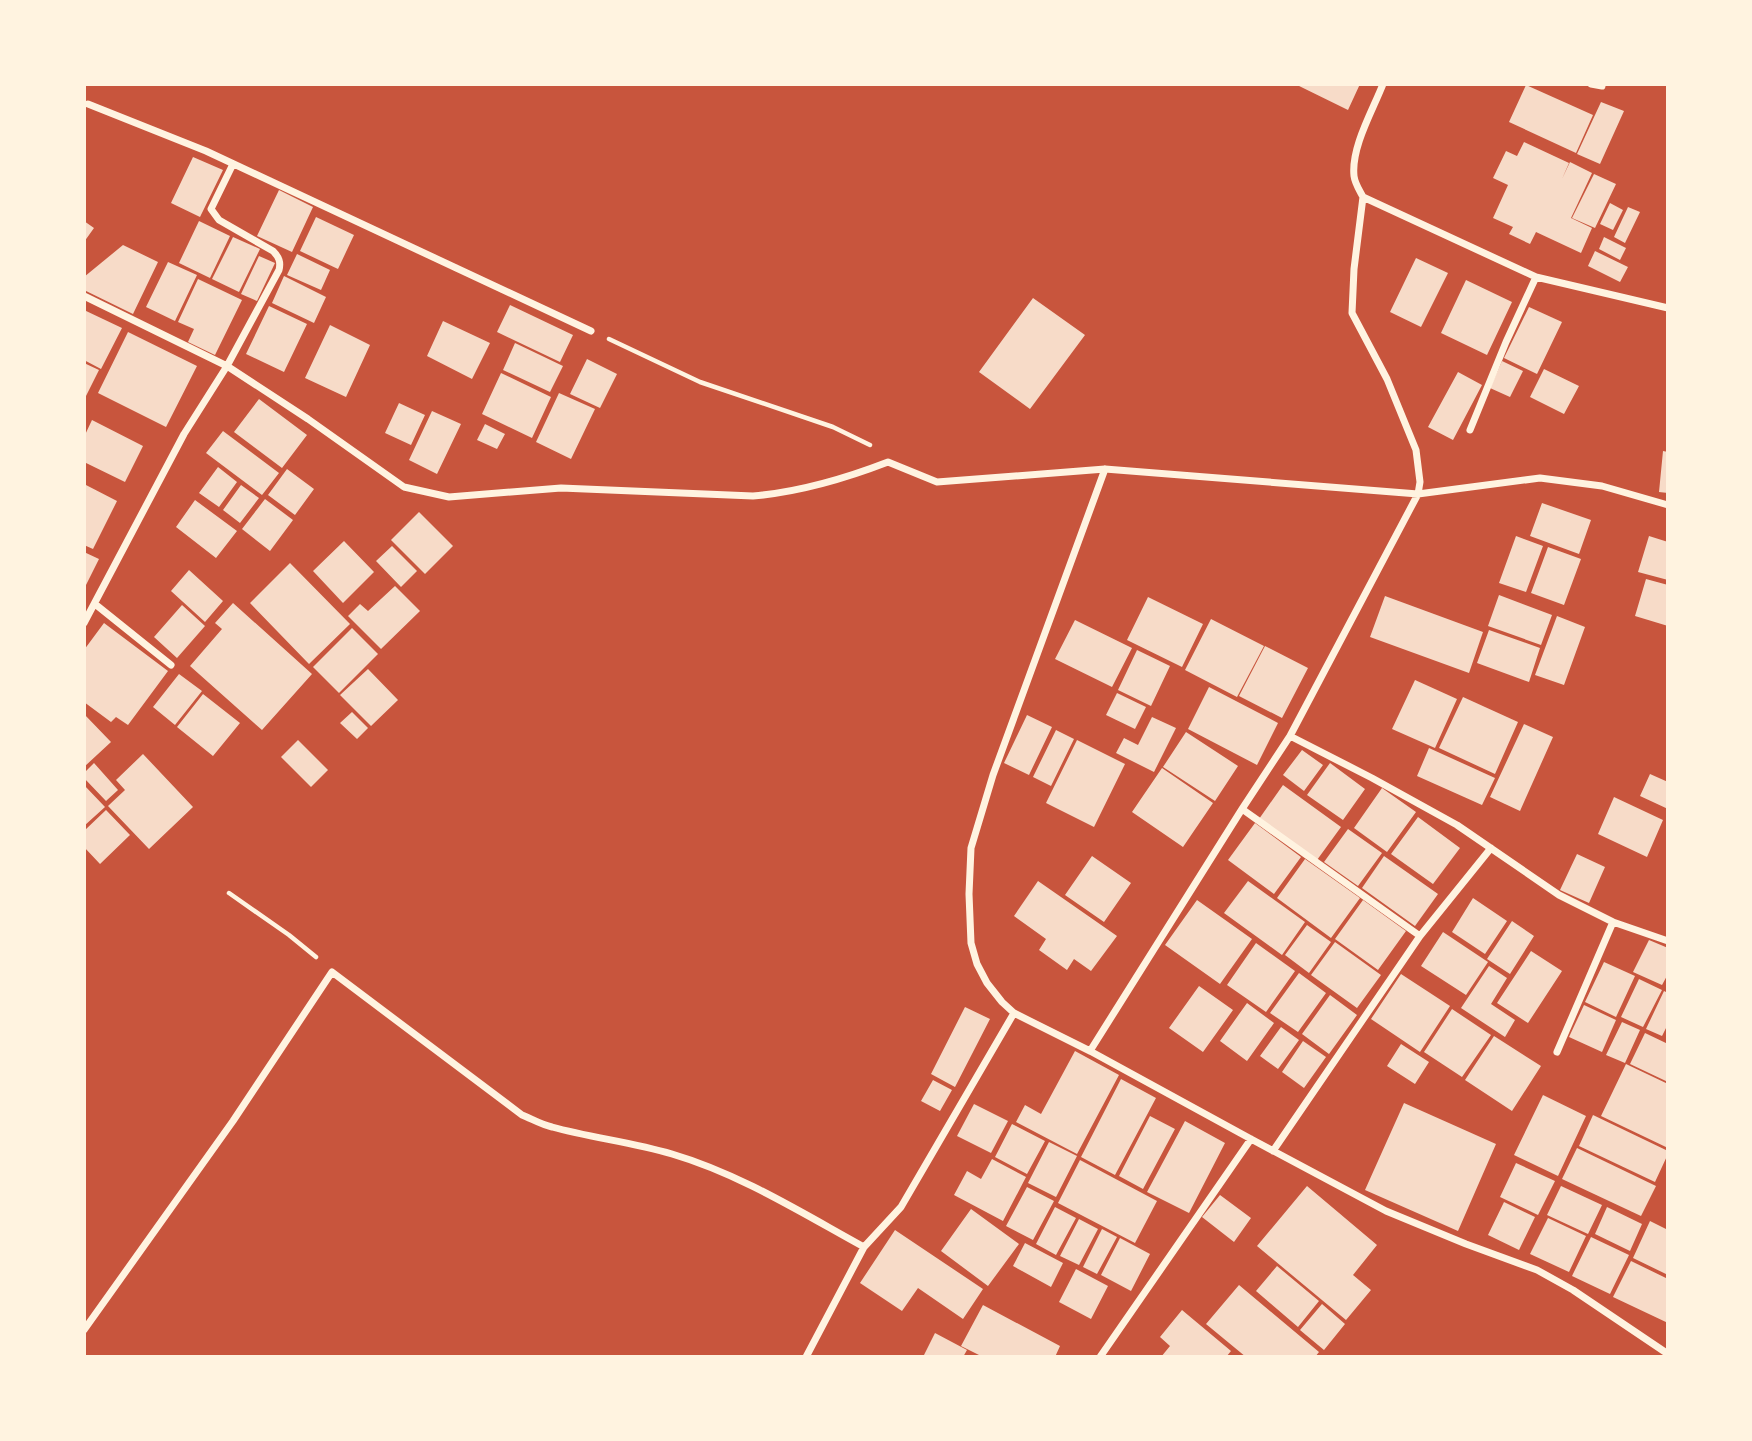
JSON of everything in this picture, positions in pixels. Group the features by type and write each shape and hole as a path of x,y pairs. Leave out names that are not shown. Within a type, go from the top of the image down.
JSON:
{"street":[{"path":"1090,1051 1290,736 1418,494 1420,482 1416,450 1387,379 1352,313 1354,269 1363,197 1354,176 1356,149 1383,84"},
{"path":"1591,84 1602,86"},
{"path":"88,104 206,151 591,331"},
{"path":"84,623 184,434 227,366 276,276 280,263 278,255 219,220 211,209 233,164"},
{"path":"1363,197 1536,277 1668,308"},
{"path":"1470,430 1536,277"},
{"path":"84,296 227,366 404,487 449,498 561,488 753,496 784,494 888,462 937,482 1105,469 1418,494 1540,478 1602,486 1668,505"},
{"path":"1105,469 993,775 971,848 971,943 977,964 988,983 1014,1013 1090,1051 1386,1211 1538,1270 1573,1290 1668,1354"},
{"path":"95,604 171,665"},
{"path":"1290,736 1427,808 1559,895 1613,922 1668,941"},
{"path":"1242,809 1420,936"},
{"path":"1273,1151 1420,936 1491,848"},
{"path":"1557,1052 1613,922"},
{"path":"84,1330 233,1121 332,972 522,1115 550,1127 673,1154 714,1169 752,1186 864,1247"},
{"path":"806,1357 864,1247 901,1208 1014,1013"},
{"path":"1100,1357 1251,1139"}],"path":[{"path":"591,331 700,382 833,427 876,449 888,462"},
{"path":"229,893 289,935 332,972"}],"building":[{"path":"1295,84 1360,84 1348,110"},
{"path":"1526,85 1593,115 1576,153 1509,122"},
{"path":"1601,102 1624,111 1600,164 1577,154"},
{"path":"1524,142 1569,163 1562,179 1570,162 1592,173 1571,218 1592,228 1581,253 1536,232 1530,244 1509,234 1513,227 1493,218 1508,185 1493,178 1506,151 1517,156"},
{"path":"193,157 223,170 200,217 171,203"},
{"path":"1594,174 1616,184 1595,228 1572,218"},
{"path":"279,190 313,207 292,252 257,236"},
{"path":"1610,203 1623,210 1613,230 1600,224"},
{"path":"1628,207 1640,212 1625,243 1614,237"},
{"path":"316,217 354,235 338,269 300,251"},
{"path":"84,221 94,228 84,242"},
{"path":"199,221 230,236 210,278 179,263"},
{"path":"233,237 260,249 239,292 212,279"},
{"path":"1604,237 1626,248 1620,260 1599,249"},
{"path":"123,245 158,262 133,314 84,290 84,277"},
{"path":"1595,251 1628,267 1620,282 1588,266"},
{"path":"297,254 330,270 321,290 287,275"},
{"path":"259,256 275,263 257,301 241,294"},
{"path":"1416,258 1448,273 1421,327 1390,312"},
{"path":"168,262 197,275 175,321 146,307"},
{"path":"284,276 326,297 314,323 272,303"},
{"path":"198,279 242,300 215,355 188,342 194,329 178,322"},
{"path":"1466,280 1512,302 1487,355 1441,333"},
{"path":"1033,298 1085,335 1030,409 979,372"},
{"path":"510,305 573,335 560,362 497,332"},
{"path":"269,306 307,324 284,372 246,354"},
{"path":"1529,307 1562,322 1537,374 1504,358"},
{"path":"84,310 122,328 101,369 84,360"},
{"path":"443,321 490,343 472,379 427,356"},
{"path":"330,325 370,345 346,397 305,378"},
{"path":"128,332 197,366 166,427 98,393"},
{"path":"515,343 563,366 550,392 503,370"},
{"path":"587,359 617,374 600,408 570,394"},
{"path":"1502,361 1523,371 1510,397 1490,388"},
{"path":"84,363 99,370 84,400"},
{"path":"1544,369 1579,386 1564,414 1530,397"},
{"path":"1458,372 1482,385 1453,440 1428,427"},
{"path":"501,373 551,397 532,438 482,414"},
{"path":"559,393 595,409 571,459 536,442"},
{"path":"259,399 307,435 282,468 234,432"},
{"path":"399,403 425,415 411,445 385,433"},
{"path":"432,411 461,424 437,474 409,460"},
{"path":"92,420 143,446 125,482 84,462 84,437"},
{"path":"485,424 505,434 497,449 477,440"},
{"path":"223,431 279,473 262,495 206,453"},
{"path":"1663,451 1668,452 1668,493 1659,492"},
{"path":"218,467 237,482 219,507 199,493"},
{"path":"287,469 314,489 295,515 268,495"},
{"path":"84,484 117,501 93,549 84,545"},
{"path":"241,485 259,498 240,523 223,510"},
{"path":"265,499 293,520 270,551 242,529"},
{"path":"195,500 237,531 216,558 176,527"},
{"path":"1542,503 1591,520 1579,554 1530,536"},
{"path":"419,512 453,546 425,574 391,540"},
{"path":"1516,536 1543,546 1526,592 1499,583"},
{"path":"1649,536 1668,542 1668,580 1638,572"},
{"path":"344,541 374,572 343,603 313,571"},
{"path":"392,546 417,571 401,587 376,561"},
{"path":"1548,547 1581,559 1564,605 1531,593"},
{"path":"84,552 99,559 84,589"},
{"path":"290,563 350,624 309,664 250,603"},
{"path":"189,570 223,601 205,622 171,591"},
{"path":"1646,579 1668,585 1668,626 1635,616"},
{"path":"395,586 420,611 381,649 348,616 360,604 368,611"},
{"path":"1499,595 1552,615 1541,645 1488,626"},
{"path":"1385,596 1483,632 1469,673 1370,637"},
{"path":"1148,597 1203,624 1182,667 1127,640"},
{"path":"233,603 312,674 262,730 190,666 222,629 215,623"},
{"path":"182,605 205,626 177,658 154,637"},
{"path":"1557,616 1585,627 1564,685 1535,675"},
{"path":"1211,619 1264,646 1237,697 1185,670"},
{"path":"1075,620 1132,648 1112,687 1055,659"},
{"path":"104,623 168,671 128,725 116,717 111,722 84,702 84,650"},
{"path":"352,628 378,654 339,693 313,667"},
{"path":"1489,630 1540,648 1529,682 1477,663"},
{"path":"1265,646 1308,668 1282,718 1239,696"},
{"path":"1137,650 1170,666 1151,706 1118,690"},
{"path":"368,669 398,700 371,726 340,695"},
{"path":"179,674 202,691 175,725 153,707"},
{"path":"1415,680 1457,699 1435,748 1392,729"},
{"path":"1209,687 1278,723 1257,765 1188,729"},
{"path":"1117,693 1146,707 1135,729 1106,715"},
{"path":"203,694 240,723 213,756 177,727"},
{"path":"1463,697 1518,722 1495,774 1439,748"},
{"path":"352,712 368,728 357,739 340,723"},
{"path":"84,714 111,742 84,767"},
{"path":"1027,715 1052,727 1029,775 1004,763"},
{"path":"1152,717 1176,728 1154,772 1116,753 1124,738 1138,745"},
{"path":"1524,724 1553,737 1520,811 1490,797"},
{"path":"1056,730 1074,739 1051,786 1033,777"},
{"path":"1186,732 1238,766 1215,801 1163,767"},
{"path":"298,740 328,770 311,787 281,757"},
{"path":"1077,740 1125,764 1094,827 1046,803"},
{"path":"1429,748 1495,778 1482,805 1417,776"},
{"path":"1302,750 1323,765 1304,791 1283,775"},
{"path":"143,754 193,807 149,849 108,806 125,790 116,780"},
{"path":"94,763 118,790 106,801 84,778 84,773"},
{"path":"1330,763 1365,789 1343,820 1307,795"},
{"path":"1162,768 1213,803 1183,847 1132,812"},
{"path":"1650,774 1668,782 1668,809 1640,796"},
{"path":"84,785 105,807 84,826"},
{"path":"1283,785 1341,827 1317,860 1259,819"},
{"path":"1382,788 1416,812 1387,852 1354,828"},
{"path":"1614,797 1663,820 1647,857 1598,834"},
{"path":"106,810 130,835 100,864 84,847 84,831"},
{"path":"1418,817 1460,848 1433,884 1391,854"},
{"path":"1255,823 1301,857 1274,894 1228,860"},
{"path":"1348,829 1382,853 1358,886 1324,862"},
{"path":"1577,854 1605,867 1589,903 1560,890"},
{"path":"1092,856 1131,883 1104,922 1065,895"},
{"path":"1384,856 1438,894 1415,926 1362,888"},
{"path":"1305,859 1360,898 1331,938 1277,898"},
{"path":"1038,881 1117,936 1091,971 1074,959 1067,970 1039,950 1046,939 1014,916"},
{"path":"1248,881 1305,922 1282,955 1224,913"},
{"path":"1473,898 1507,921 1485,954 1452,932"},
{"path":"1197,900 1252,939 1220,984 1165,945"},
{"path":"1363,900 1406,931 1378,970 1335,939"},
{"path":"1512,921 1534,936 1510,974 1487,959"},
{"path":"1307,925 1331,942 1309,973 1285,955"},
{"path":"1443,932 1488,962 1466,995 1421,966"},
{"path":"1649,940 1668,948 1668,974 1662,985 1633,972"},
{"path":"1335,942 1381,975 1357,1008 1311,975"},
{"path":"1256,943 1295,971 1266,1012 1227,985"},
{"path":"1531,951 1562,971 1528,1023 1497,1003"},
{"path":"1604,962 1635,976 1616,1017 1585,1002"},
{"path":"1489,966 1507,978 1491,1004 1515,1020 1505,1037 1461,1008"},
{"path":"1299,973 1326,993 1298,1032 1270,1013"},
{"path":"1401,974 1450,1006 1420,1052 1371,1019"},
{"path":"1639,979 1662,990 1643,1027 1621,1017"},
{"path":"1199,986 1233,1010 1203,1052 1169,1028"},
{"path":"1664,991 1668,993 1668,1024 1662,1036 1646,1029"},
{"path":"1330,995 1357,1015 1329,1054 1302,1034"},
{"path":"1247,1003 1274,1023 1247,1061 1220,1041"},
{"path":"1584,1005 1616,1020 1602,1052 1569,1037"},
{"path":"965,1007 990,1019 955,1087 931,1074"},
{"path":"1452,1009 1491,1035 1462,1077 1424,1052"},
{"path":"1622,1022 1640,1030 1625,1063 1606,1055"},
{"path":"1281,1027 1299,1040 1278,1069 1260,1056"},
{"path":"1645,1033 1668,1044 1668,1082 1630,1064"},
{"path":"1494,1036 1541,1066 1512,1111 1465,1080"},
{"path":"1303,1041 1326,1057 1304,1088 1282,1072"},
{"path":"1401,1044 1429,1062 1415,1084 1387,1066"},
{"path":"1075,1051 1119,1075 1077,1154 1016,1122 1025,1105 1041,1114"},
{"path":"1626,1064 1668,1084 1668,1148 1601,1116"},
{"path":"1121,1079 1156,1098 1115,1175 1081,1157"},
{"path":"933,1080 952,1090 940,1111 921,1101"},
{"path":"1543,1095 1586,1116 1558,1176 1514,1155"},
{"path":"1404,1103 1496,1144 1458,1231 1365,1190"},
{"path":"974,1104 1008,1121 991,1153 957,1136"},
{"path":"1593,1115 1668,1151 1655,1182 1579,1146"},
{"path":"1150,1116 1175,1129 1143,1189 1119,1176"},
{"path":"1185,1121 1225,1143 1189,1213 1147,1192"},
{"path":"1012,1124 1045,1141 1027,1174 995,1157"},
{"path":"1049,1142 1077,1156 1056,1197 1028,1183"},
{"path":"1577,1148 1656,1186 1641,1216 1562,1179"},
{"path":"992,1159 1026,1177 1003,1221 954,1195 967,1171 981,1179"},
{"path":"1080,1160 1157,1201 1135,1243 1058,1203"},
{"path":"1516,1163 1555,1181 1538,1215 1500,1197"},
{"path":"1307,1186 1377,1245 1353,1275 1371,1290 1346,1320 1257,1246"},
{"path":"1561,1186 1602,1205 1588,1234 1547,1215"},
{"path":"1027,1187 1054,1201 1033,1240 1006,1226"},
{"path":"1220,1195 1251,1218 1234,1242 1202,1217"},
{"path":"1504,1202 1535,1217 1519,1250 1488,1235"},
{"path":"1055,1207 1076,1218 1056,1255 1036,1244"},
{"path":"1607,1207 1642,1224 1630,1251 1595,1234"},
{"path":"971,1209 1019,1244 988,1286 941,1251"},
{"path":"1548,1218 1586,1236 1569,1272 1530,1254"},
{"path":"1079,1219 1098,1229 1079,1265 1060,1256"},
{"path":"1650,1221 1668,1230 1668,1275 1633,1258"},
{"path":"1102,1229 1117,1237 1097,1274 1083,1267"},
{"path":"895,1230 983,1289 963,1319 918,1288 902,1311 860,1283"},
{"path":"1591,1237 1629,1255 1610,1294 1572,1276"},
{"path":"1120,1238 1150,1254 1131,1291 1101,1275"},
{"path":"1025,1243 1063,1263 1051,1287 1013,1266"},
{"path":"1631,1261 1668,1279 1668,1323 1613,1297"},
{"path":"1277,1266 1319,1301 1298,1327 1256,1291"},
{"path":"1076,1269 1108,1286 1091,1319 1059,1302"},
{"path":"1239,1285 1319,1352 1315,1357 1246,1357 1206,1324"},
{"path":"1322,1304 1345,1324 1324,1350 1300,1330"},
{"path":"983,1305 1060,1346 1055,1357 983,1357 961,1346"},
{"path":"1182,1310 1231,1351 1226,1357 1161,1357 1170,1346 1160,1337"},
{"path":"935,1333 967,1350 963,1357 923,1357"}]}
